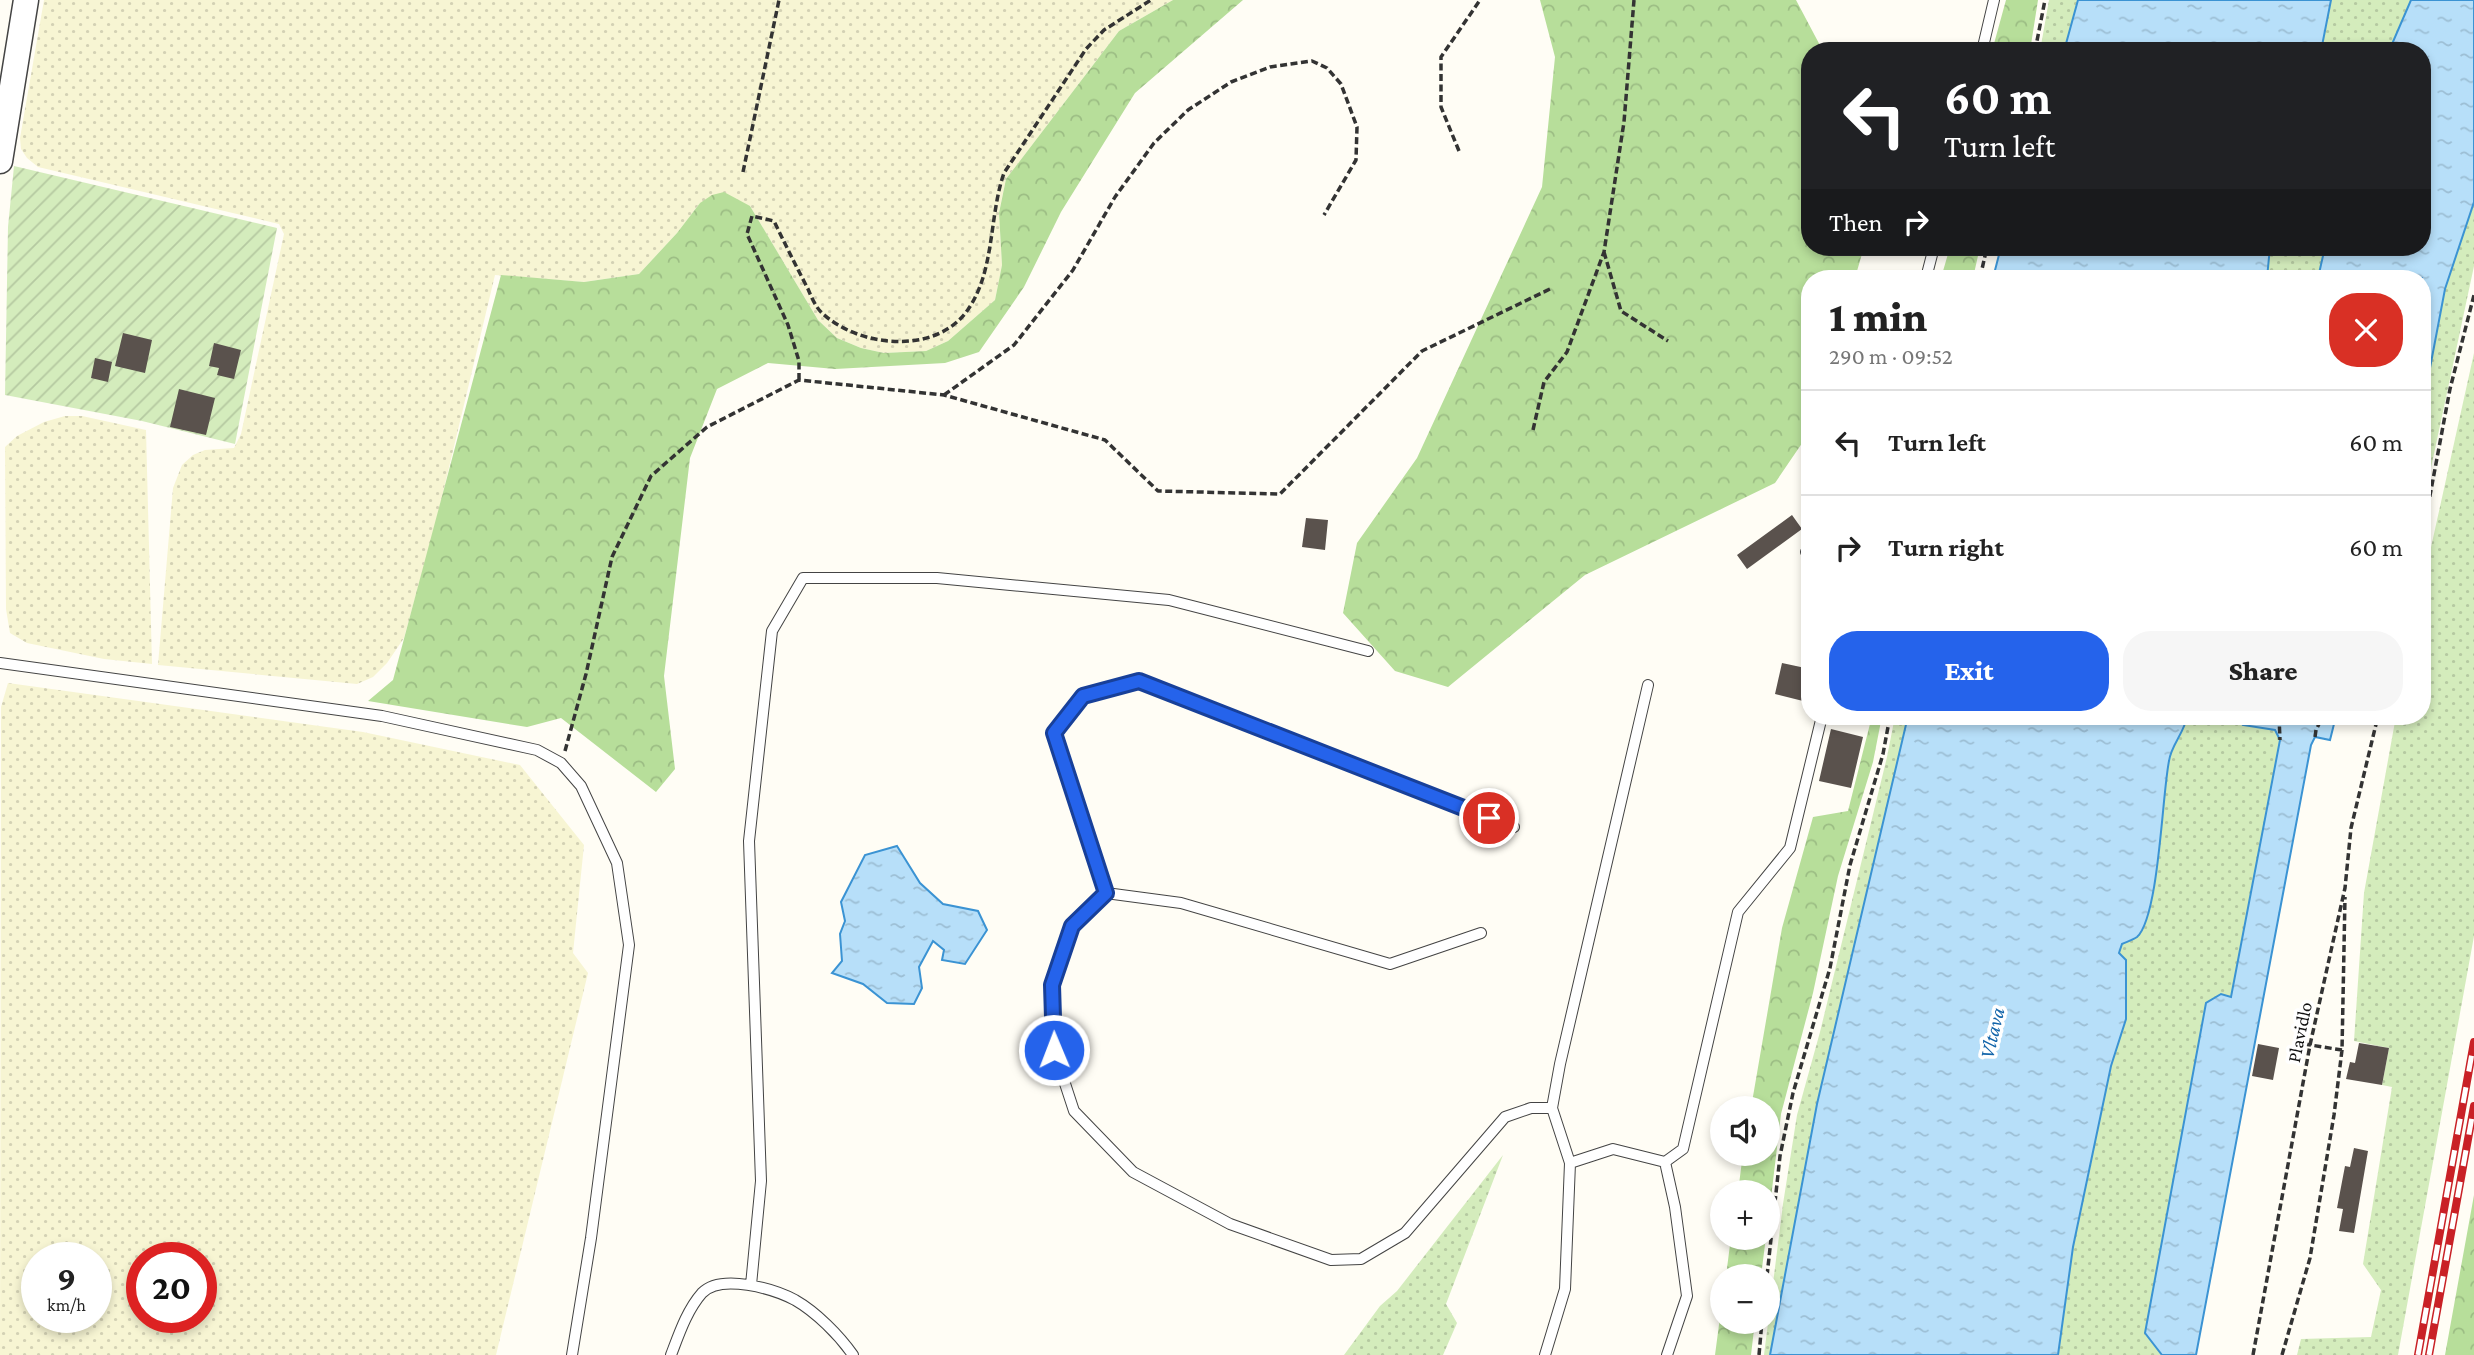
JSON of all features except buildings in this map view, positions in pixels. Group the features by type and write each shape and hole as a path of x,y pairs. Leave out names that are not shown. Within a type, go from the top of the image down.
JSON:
{"street":[{"path":"0,161 26,0"}],"lane":[{"path":"1984,42 1994,0"},
{"path":"751,1285 761,1181 749,841 772,631 803,578 937,578 1169,600 1368,651"},
{"path":"0,663 382,716 537,750 561,763 581,786 617,863 628,945 591,1238 572,1355"},
{"path":"1106,893 1054,733 1083,696 1139,681 1514,827"},
{"path":"1545,1355 1565,1289 1570,1163 1552,1108 1648,685"},
{"path":"1570,1163 1613,1149 1664,1162 1683,1149 1738,912 1790,848 1820,725"},
{"path":"1106,893 1072,926 1052,985 1054,1050 1074,1111 1133,1171 1230,1224 1331,1260 1361,1259 1405,1233 1505,1117 1531,1108 1552,1108"},
{"path":"1106,893 1181,903 1390,964 1481,933"},
{"path":"1664,1162 1675,1207 1687,1296 1667,1355"},
{"path":"671,1355 682,1324 704,1291 726,1283 751,1285 795,1300 838,1335 853,1355"}],"path":[{"path":"743,172 779,0"},
{"path":"799,380 799,360 788,325 747,234 752,216 774,221 819,311 846,331 884,342 915,341 935,335 959,320 970,307 986,268 997,195 1004,173 1086,49 1104,30 1151,0"},
{"path":"1459,151 1441,107 1441,57 1480,0"},
{"path":"1533,430 1544,382 1567,352 1604,252 1623,122 1634,0"},
{"path":"2037,42 2045,0"},
{"path":"944,395 1014,345 1073,270 1115,197 1154,143 1188,110 1231,82 1270,68 1312,61 1327,68 1341,84 1357,127 1356,160 1324,215"},
{"path":"1604,252 1621,311 1668,341"},
{"path":"561,763 586,674 612,557 650,477 707,427 799,380 944,395 1105,440 1158,491 1280,495 1422,351 1550,289"},
{"path":"2431,490 2450,389 2474,295"},
{"path":"1768,1264 1780,1156 1793,1093 1830,968 1850,865 1883,754 1888,725"},
{"path":"2279,725 2280,740"},
{"path":"2315,737 2318,725"},
{"name":"Plavidlo","path":"2253,1355 2310,1045 2345,888 2351,828 2376,725"},
{"path":"2282,1355 2310,1258 2334,1115 2342,1050 2345,888"},
{"path":"2304,1044 2342,1050"},
{"path":"1759,1355 1761,1334"}],"shaded area":[{"path":"44,0 1173,0 1119,31 1006,179 999,212 1002,265 995,300 948,341 926,351 884,353 861,348 837,338 818,320 750,206 700,203 677,233 639,274 584,282 495,275 435,526 404,638 387,663 373,677 357,684 158,665 173,488 182,465 193,455 205,450 234,448 241,434 284,234 279,224 38,167 27,158 21,149 20,138"},
{"path":"65,416 82,416 146,430 152,664 104,659 27,643 10,633 6,609 5,447 17,436 44,422"},
{"path":"8,683 363,732 520,765 584,845 573,953 588,973 496,1355 0,1355 1,707"}],"green space":[{"path":"1173,0 1243,0 1135,93 1061,212 1024,287 979,352 945,363 835,369 768,363 717,389 690,458 664,676 675,769 656,792 561,718 527,727 368,701 393,680 501,275 584,282 639,274 677,233 700,203 712,195 724,192 750,206 818,320 837,338 861,348 884,353 926,351 948,341 995,300 1002,265 999,213 1006,179 1119,31"},
{"path":"1540,0 1796,0 1818,42 1801,42 1801,256 1861,256 1857,270 1801,270 1801,445 1775,483 1585,575 1448,687 1395,671 1343,613 1357,543 1417,458 1542,187 1555,57"},
{"path":"2006,0 2038,0 2031,42 1994,42"},
{"path":"2049,0 2078,0 2066,42 2042,42"},
{"path":"2331,0 2411,0 2393,42 2323,42"},
{"path":"14,166 277,228 235,444 142,421 5,395 8,227"},
{"path":"2474,202 2474,266 2431,468 2431,363 2445,289"},
{"path":"1947,256 1978,256 1975,270 1943,270"},
{"path":"2269,256 2323,256 2320,270 2268,270"},
{"path":"2474,353 2474,936 2398,1355 2297,1355 2301,1339 2371,1337 2381,1290 2363,1264 2392,1087 2382,1085 2389,1048 2354,1041 2364,893 2394,725 2431,725 2431,547"},
{"path":"1870,725 1880,725 1873,762 1838,876 1813,993 1780,1122 1780,1096 1753,1096 1782,928 1813,817 1848,811"},
{"path":"1893,725 1906,725 1817,1104 1780,1302 1780,1264 1775,1264 1777,1250 1780,1250 1783,1204 1797,1115 1820,1032"},
{"path":"2185,725 2244,725 2275,730 2280,740 2231,997 2221,994 2206,1003 2145,1333 2162,1355 2058,1355 2073,1247 2111,1066 2126,1019 2119,953 2122,944 2137,937 2150,906 2159,854 2169,761 2172,749"},
{"path":"1503,1155 1446,1304 1457,1323 1443,1355 1344,1355 1380,1306 1397,1291"},
{"path":"1741,1166 1775,1166 1773,1180 1740,1180"},
{"path":"2474,1195 2474,1355 2445,1355"},
{"path":"1729,1250 1764,1250 1763,1264 1728,1264"},
{"path":"1718,1334 1753,1334 1751,1355 1715,1355"},
{"path":"1767,1334 1774,1334 1770,1355 1764,1355"}],"water":[{"path":"2078,0 2331,0 2323,42 2066,42"},
{"path":"2411,0 2474,0 2474,202 2445,289 2431,363 2431,270 2320,270 2323,256 2431,256 2431,42 2393,42"},
{"path":"1999,256 2269,256 2268,270 1995,270"},
{"name":"Vltava","path":"1906,725 2185,725 2169,761 2159,854 2150,906 2137,937 2122,944 2119,953 2126,960 2126,1019 2111,1066 2073,1247 2058,1355 1770,1355 1774,1334 1780,1334 1780,1302 1817,1104"},
{"path":"2243,725 2334,725 2330,740 2315,737 2311,745 2196,1355 2162,1355 2145,1333 2206,1003 2221,994 2231,997 2280,740 2275,730"},
{"path":"897,846 920,883 943,904 978,911 987,930 965,964 942,960 944,950 933,941 919,967 922,988 914,1004 887,1003 863,984 832,973 842,961 840,934 845,921 841,902 865,855"}],"railway":[{"path":"2418,1355 2474,1042"},
{"path":"2429,1355 2474,1106"}],"route":[{"path":"1054,1050 1052,985 1072,926 1106,893 1054,733 1083,696 1139,681 1489,818"}]}
